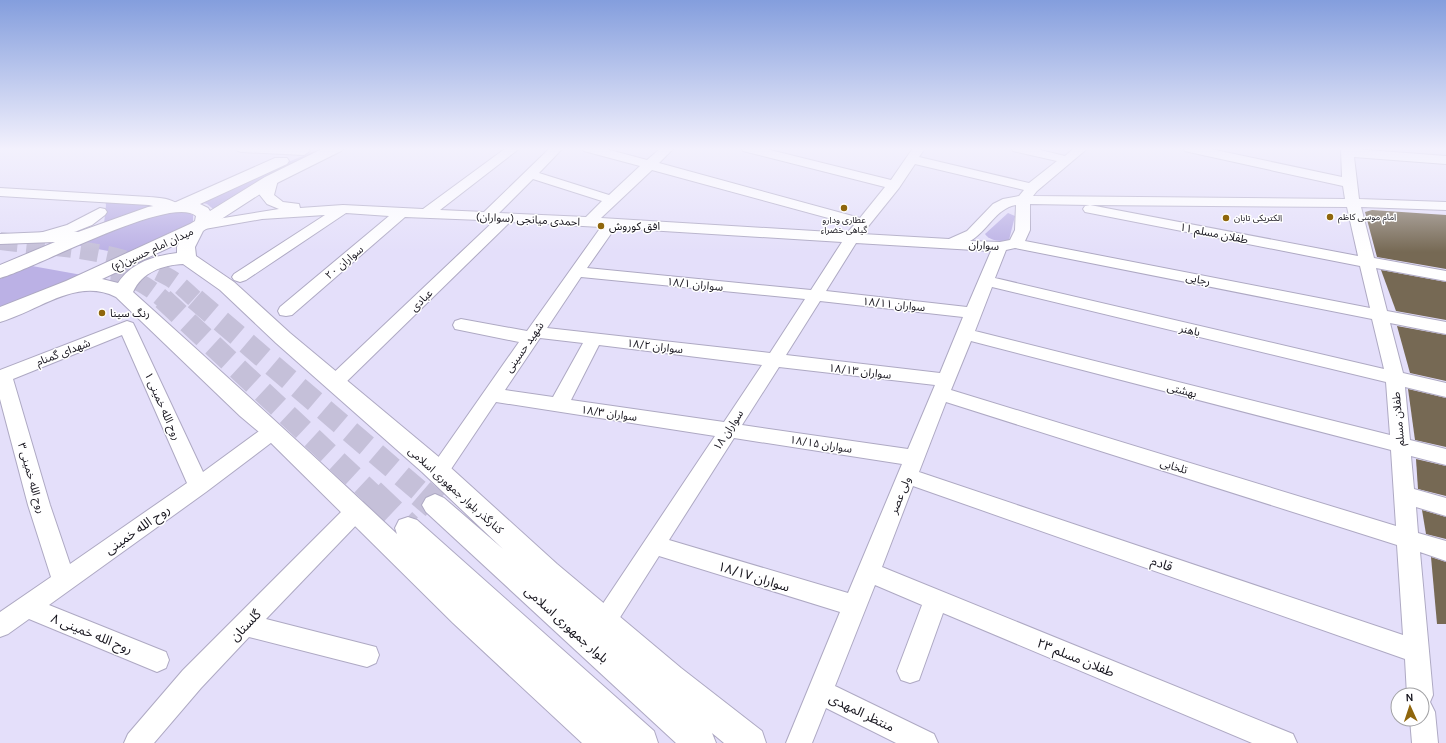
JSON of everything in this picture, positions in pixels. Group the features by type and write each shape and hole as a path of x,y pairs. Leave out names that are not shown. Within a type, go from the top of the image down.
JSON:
{"main road":[{"path":"176,207 233,183"},
{"path":"123,293 126,283 134,275 147,267 161,261 187,258 186,247 199,226 267,183"},
{"name":"میدان امام حسین(ع)","path":"0,272 154,211 176,207 192,207 201,211 205,216 199,226 73,285 0,314"},
{"path":"1,240 93,234"},
{"path":"0,258 16,249 14,244 1,240"},
{"name":"کنارگذر بلوار جمهوری اسلامی","path":"187,258 227,286 334,383 438,472 547,573 670,679 750,743"},
{"path":"73,285 106,285 123,293 248,410 273,430 463,614 606,743"},
{"name":"بلوار جمهوری اسلامی","path":"435,505 700,743"},
{"path":"408,528 642,743"}],"street":[{"path":"270,183 266,194 270,201 277,206 342,209"},
{"path":"427,213 468,183"},
{"path":"486,218 521,183"},
{"path":"557,183 612,200"},
{"path":"590,222 630,183"},
{"path":"706,183 857,230"},
{"path":"885,183 894,185"},
{"path":"1015,183 1032,188"},
{"path":"1023,200 1032,188 1039,183"},
{"name":"طفلان مسلم","path":"1349,183 1366,262 1395,378 1419,687"},
{"name":"سواران ۱۸","path":"604,622 774,361 814,295 857,230 894,185"},
{"path":"0,192 89,199 101,197 149,201 176,207"},
{"path":"89,199 98,203 100,212 93,234"},
{"path":"953,243 972,234 998,207 1008,202 1023,200 1353,203 1446,206"},
{"name":"ولی عصر","path":"799,743 986,281 1008,246 1020,241 1022,234 1023,200"},
{"name":"طفلان مسلم ۱۱","path":"1063,200 1075,206 1446,276"},
{"path":"240,277 342,209"},
{"name":"احمدی میانجی (سواران)","path":"199,226 262,215 342,209 427,213 486,218 507,217 590,222 857,230 953,243"},
{"path":"36,238 71,229 94,217 100,212"},
{"name":"سواران ۲۰","path":"286,311 402,212"},
{"name":"عبادی","path":"334,383 507,217"},
{"name":"شهید حسینی","path":"438,472 611,222"},
{"name":"سواران","path":"953,243 1008,246"},
{"name":"رجایی","path":"1008,246 1380,314 1446,328"},
{"name":"سواران ۱۸/۱","path":"576,272 814,295"},
{"name":"باهنر","path":"986,281 1446,390"},
{"name":"سواران ۱۸/۱۱","path":"814,295 973,313"},
{"name":"سواران ۱۸/۲","path":"461,325 533,335 594,338 774,361"},
{"name":"شهدای گمنام","path":"1,376 127,327"},
{"name":"روح الله خمینی ۱","path":"127,327 199,486"},
{"name":"بهشتی","path":"965,334 1446,457"},
{"path":"558,406 594,338"},
{"name":"سواران ۱۸/۱۳","path":"774,361 943,387"},
{"name":"روح الله خمینی ۳","path":"1,376 39,505 64,580"},
{"name":"تلخابی","path":"943,387 1446,551"},
{"name":"سواران ۱۸/۳","path":"491,395 728,430"},
{"name":"روح الله خمینی","path":"0,626 199,486 273,430"},
{"name":"سواران ۱۸/۱۵","path":"728,430 911,467"},
{"name":"قادم","path":"911,467 1416,651"},
{"path":"1404,495 1446,507"},
{"name":"گلستان","path":"137,743 192,679 356,510"},
{"name":"سواران ۱۸/۱۷","path":"654,545 855,606"},
{"name":"طفلان مسلم ۲۳","path":"869,572 1284,743"},
{"path":"910,672 936,599"},
{"name":"روح الله خمینی ۸","path":"27,607 157,660"},
{"path":"245,625 368,655"},
{"name":"منتظر المهدی","path":"820,692 925,743"},
{"path":"1423,727 1425,743"}],"shaded area":[{"path":"239,183 261,183 217,212 207,204 195,201"},
{"path":"105,200 158,204 104,224 106,205"},
{"path":"171,211 193,215 193,224 130,255 76,245 147,218"},
{"path":"1008,213 1015,216 1009,240 996,240 985,234"},
{"path":"32,266 82,275 0,309 0,279"}],"building":[{"path":"1372,210 1446,215 1446,269 1377,257 1365,212"},
{"path":"1381,270 1446,282 1446,320 1396,311"},
{"path":"1397,326 1446,335 1446,381 1410,373"},
{"path":"1408,389 1446,398 1446,447 1415,440"},
{"path":"1416,459 1446,466 1446,496 1418,489"},
{"path":"1422,510 1446,517 1446,539 1426,534"},
{"path":"1431,557 1446,562 1446,624 1437,624"}],"tunnel":[{"path":"0,241 88,251 130,261 151,268 170,278 196,300"},
{"path":"111,273 125,276 139,282 164,300"},
{"path":"163,299 372,494"},
{"path":"195,299 423,494"},
{"path":"371,493 408,528"},
{"path":"421,493 435,505"}],"place":[{"name":"عطاری ودارو گیاهی خضراء","path":"844,208"},
{"name":"امام موسی کاظم","path":"1330,217"},
{"name":"الکتریکی تابان","path":"1226,218"},
{"name":"افق کوروش","path":"601,226"},
{"name":"رنگ سینا","path":"102,313"}]}
